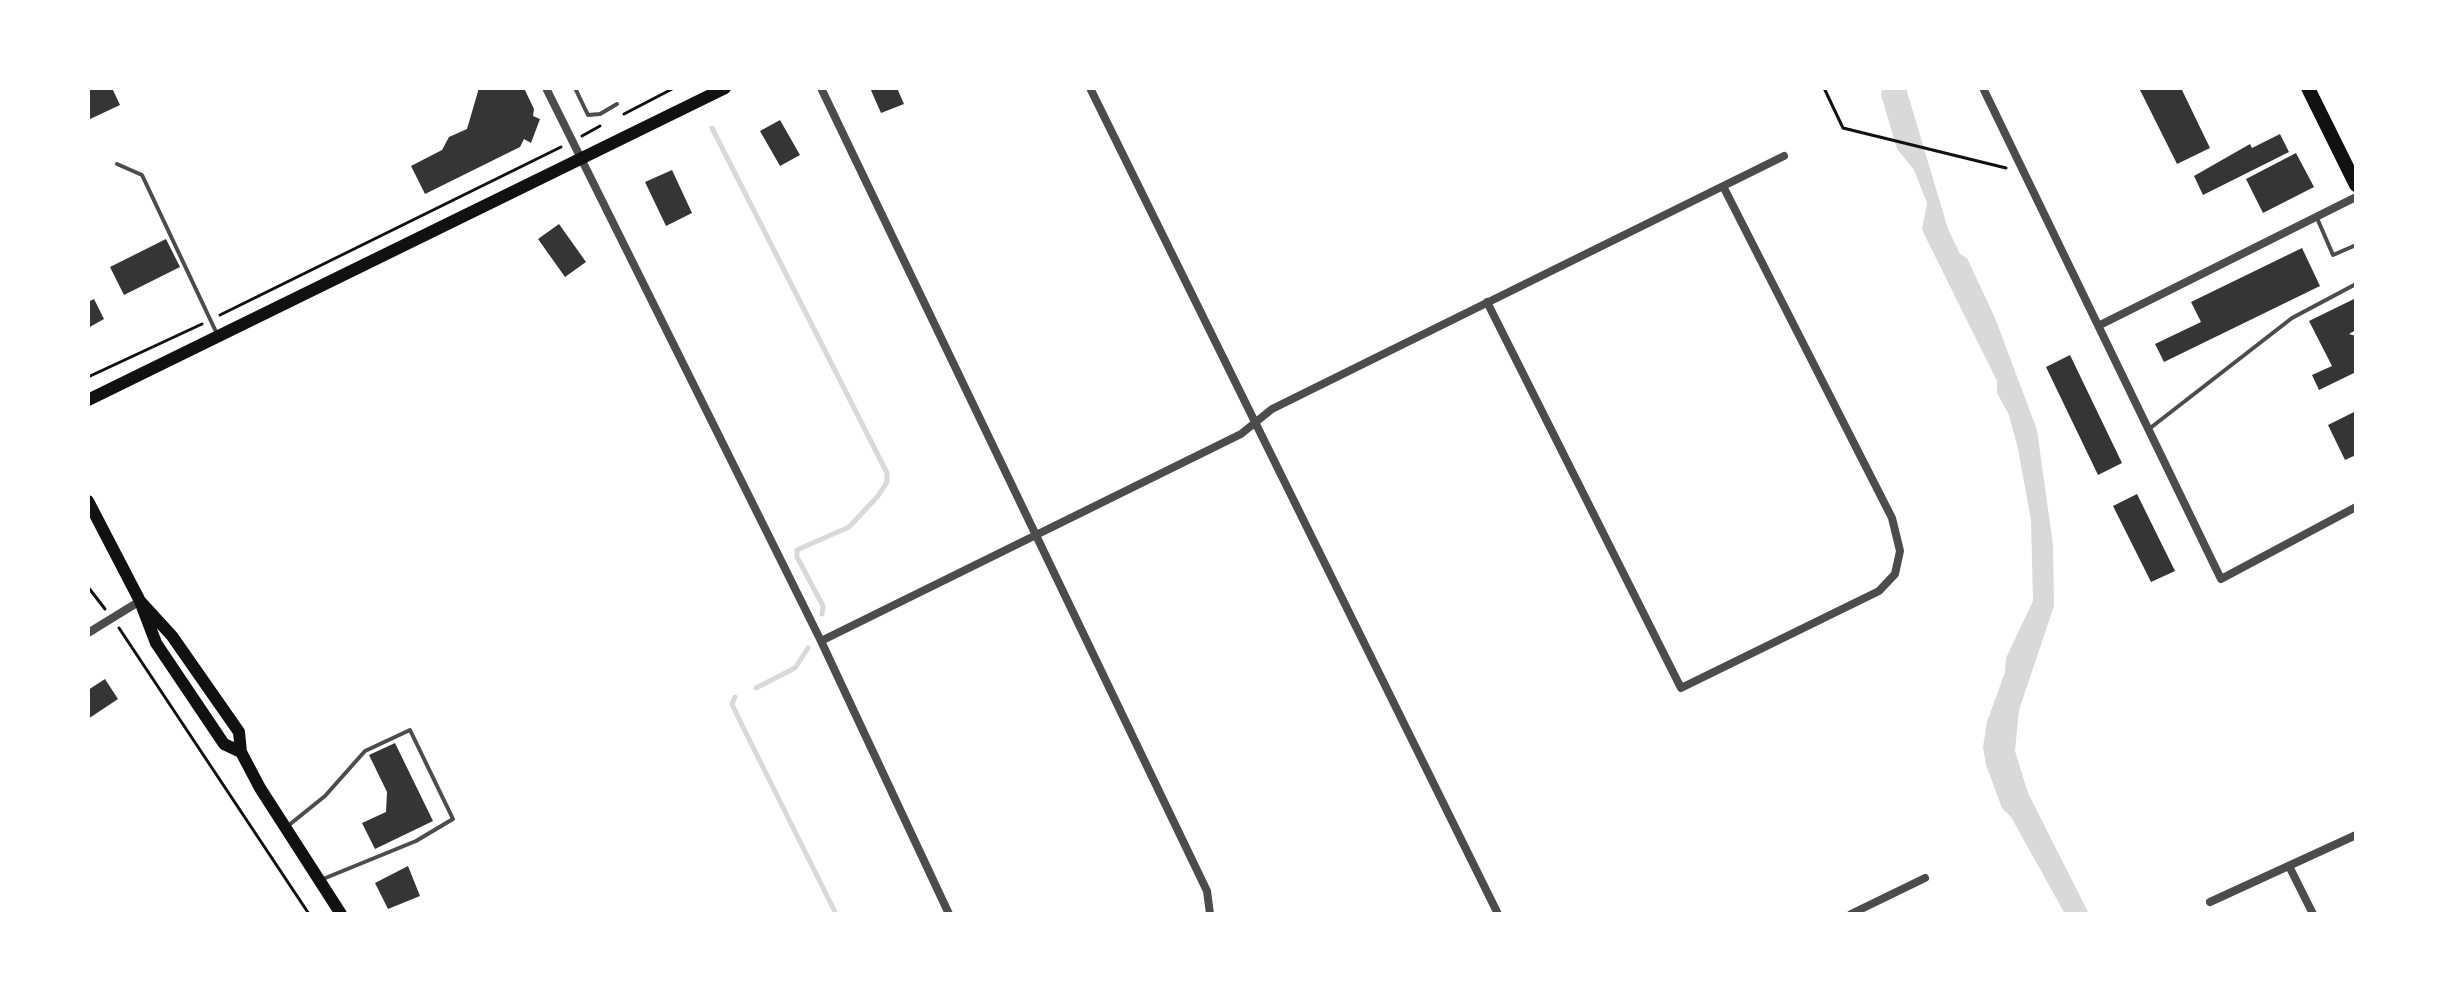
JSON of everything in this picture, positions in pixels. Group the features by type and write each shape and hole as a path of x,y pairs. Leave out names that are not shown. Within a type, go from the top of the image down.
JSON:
{"main road":[{"path":"88,400 725,88"},
{"path":"2308,88 2351,164 2356,185"},
{"path":"88,501 140,601 156,643 224,744 241,752"},
{"path":"140,601 172,636 239,732 241,752 341,914"}],"street":[{"path":"546,88 821,641 949,914"},
{"path":"821,88 1207,891 1210,914"},
{"path":"1090,88 1498,914"},
{"path":"1983,88 2221,579 2356,507"},
{"path":"821,641 1241,434 1272,409 1784,156"},
{"path":"1487,302 1681,688 1879,591 1895,574 1900,551 1892,518 1724,188"},
{"path":"2100,325 2356,197"},
{"path":"88,633 140,601"},
{"path":"2210,902 2290,868 2356,835"},
{"path":"2290,868 2313,914"},
{"path":"1851,914 1925,878"}],"lane":[{"path":"575,88 588,115 600,114 617,104"},
{"path":"117,164 142,175 219,338"},
{"path":"2317,218 2333,255 2356,245"},
{"path":"2149,429 2292,318 2356,284"},
{"path":"287,827 325,796 365,751 410,730 453,819 416,841 321,881"}],"path":[{"path":"621,115 674,88"},
{"path":"1824,88 1843,128 1979,160"},
{"path":"88,377 607,123"},
{"path":"88,587 105,609"},
{"path":"118,628 309,914"}],"shaded area":[{"path":"1882,88 1906,88 1948,229 1960,254 1967,258 1995,318 2037,430 2053,545 2054,606 2019,710 2015,751 2028,793 2089,914 2065,914 2011,817 2002,808 1986,765 1983,747 1987,722 2005,672 2006,658 2033,601 2031,520 2009,415 1997,393 1997,381 1922,229 1927,203 1914,170 1897,149 1881,95"}],"building":[{"path":"88,88 112,88 120,105 88,120"},
{"path":"479,88 524,88 534,109 533,116 540,119 531,143 524,139 520,147 425,194 411,166 442,150 449,137 467,129"},
{"path":"870,88 897,88 904,104 881,113"},
{"path":"2139,88 2181,88 2210,148 2177,164"},
{"path":"780,120 800,155 780,166 760,131"},
{"path":"2280,134 2289,152 2203,195 2194,176 2250,144 2252,148"},
{"path":"2296,153 2314,187 2263,213 2246,179"},
{"path":"672,170 692,213 666,226 645,182"},
{"path":"559,224 586,262 565,277 538,239"},
{"path":"166,239 180,267 124,295 110,267"},
{"path":"2302,248 2320,286 2164,362 2155,344 2201,322 2191,302"},
{"path":"94,299 104,319 88,328 88,302"},
{"path":"2354,299 2356,330 2349,334 2356,336 2356,372 2319,390 2312,375 2332,366 2309,321"},
{"path":"2070,355 2122,463 2098,475 2046,367"},
{"path":"2356,411 2356,455 2345,460 2328,425"},
{"path":"2137,494 2175,571 2151,582 2113,506"},
{"path":"105,679 118,699 88,719 88,690"},
{"path":"395,743 433,821 375,849 362,823 386,812 387,792 369,755"},
{"path":"408,866 420,896 388,909 375,883"}],"waterway":[{"path":"712,128 887,473 887,482 878,496 849,527 797,550 797,557 823,606 822,614"},
{"path":"756,688 795,668 808,648"},
{"path":"735,697 732,704 836,914"}]}
